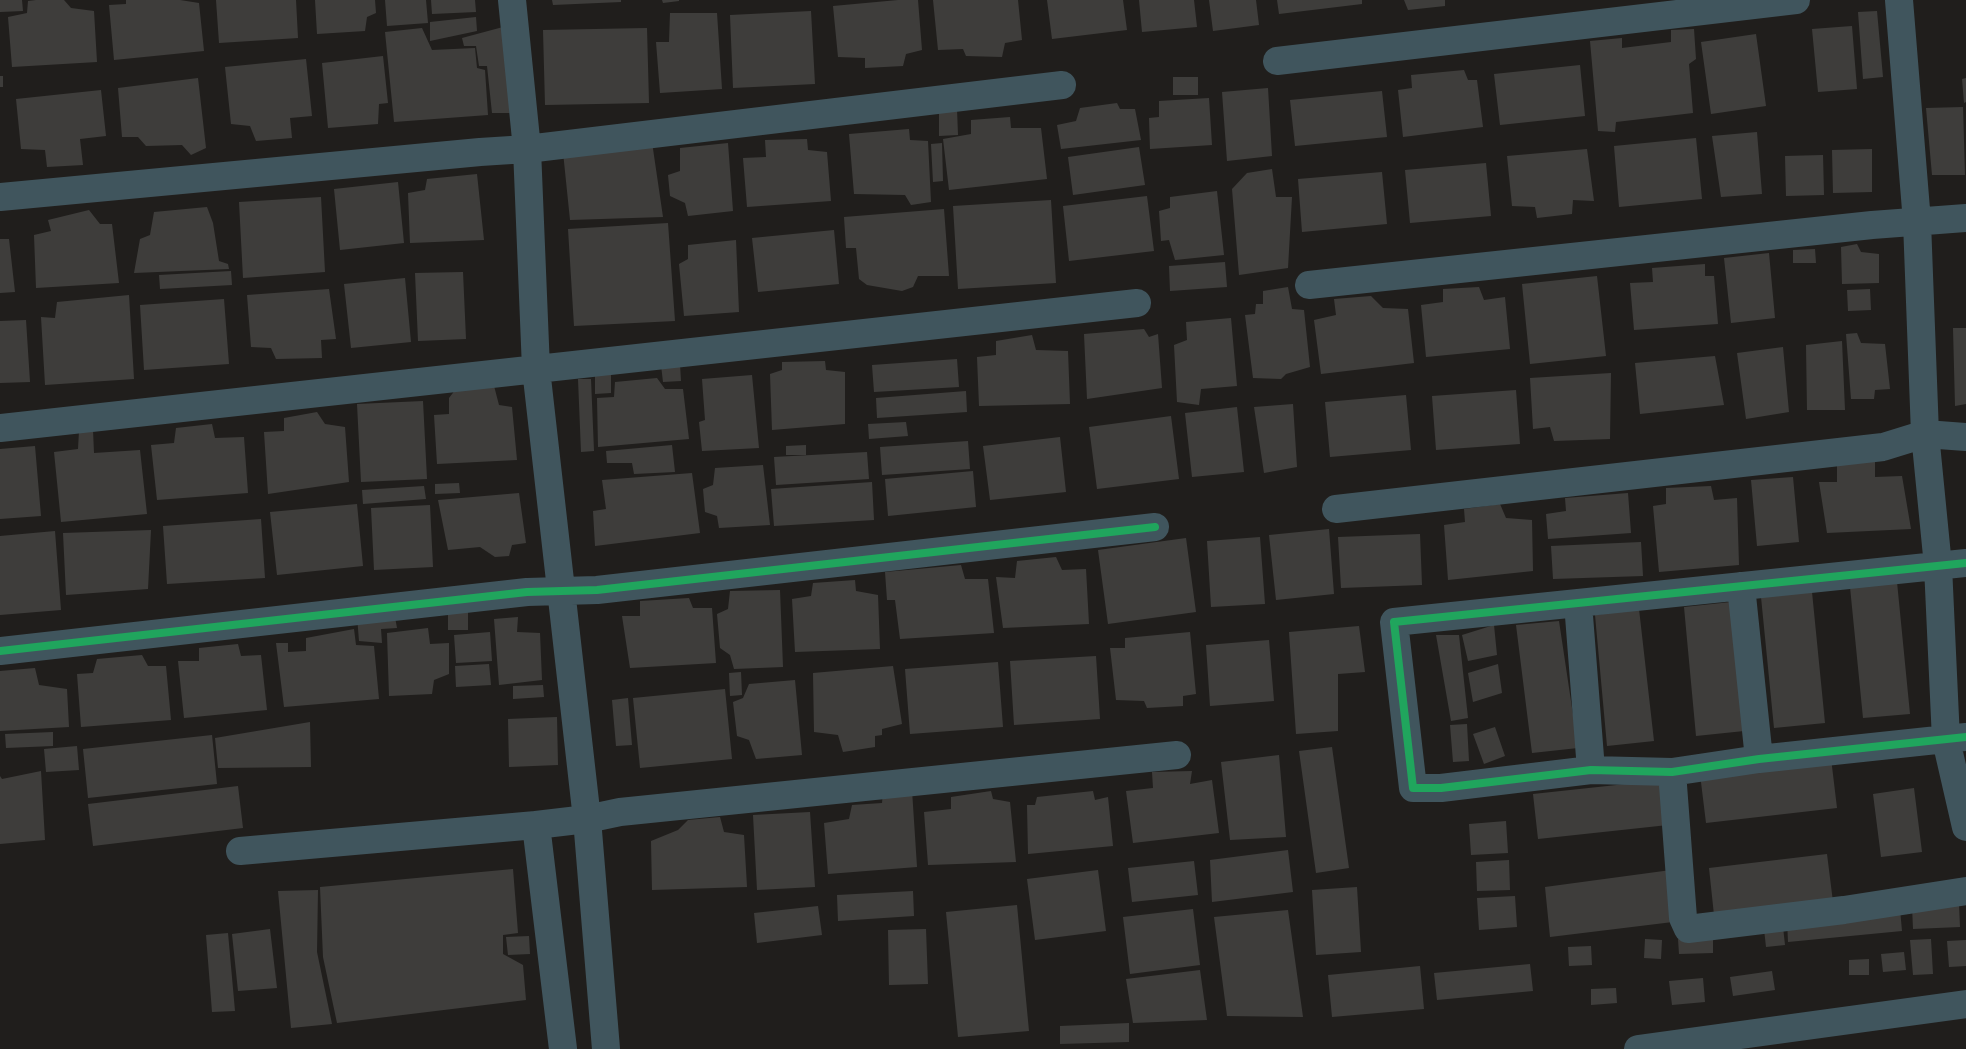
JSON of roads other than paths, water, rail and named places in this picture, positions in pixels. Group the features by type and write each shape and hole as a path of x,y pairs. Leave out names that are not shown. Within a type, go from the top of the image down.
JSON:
{"street":[{"path":"512,0 527,149 536,369 587,819 606,1049"},
{"path":"1277,61 1796,0"},
{"path":"1899,0 1917,222 1925,434 1966,827"},
{"path":"0,197 527,149 1062,85"},
{"path":"1309,285 1872,225 1966,218"},
{"path":"0,428 1137,303"},
{"path":"1336,509 1883,447 1925,434 1966,437"},
{"path":"0,651 527,592 597,590 1155,528"},
{"path":"1956,739 1759,759 1672,772 1591,770 1442,788 1413,788 1394,622 1966,563"},
{"path":"1741,586 1759,759"},
{"path":"1578,603 1591,770"},
{"path":"240,851 536,825 587,819 620,812 1176,755"},
{"path":"1672,772 1682,918 1688,928 1844,910 1966,892"},
{"path":"536,825 563,1049"},
{"path":"1638,1049 1966,1004"}]}
